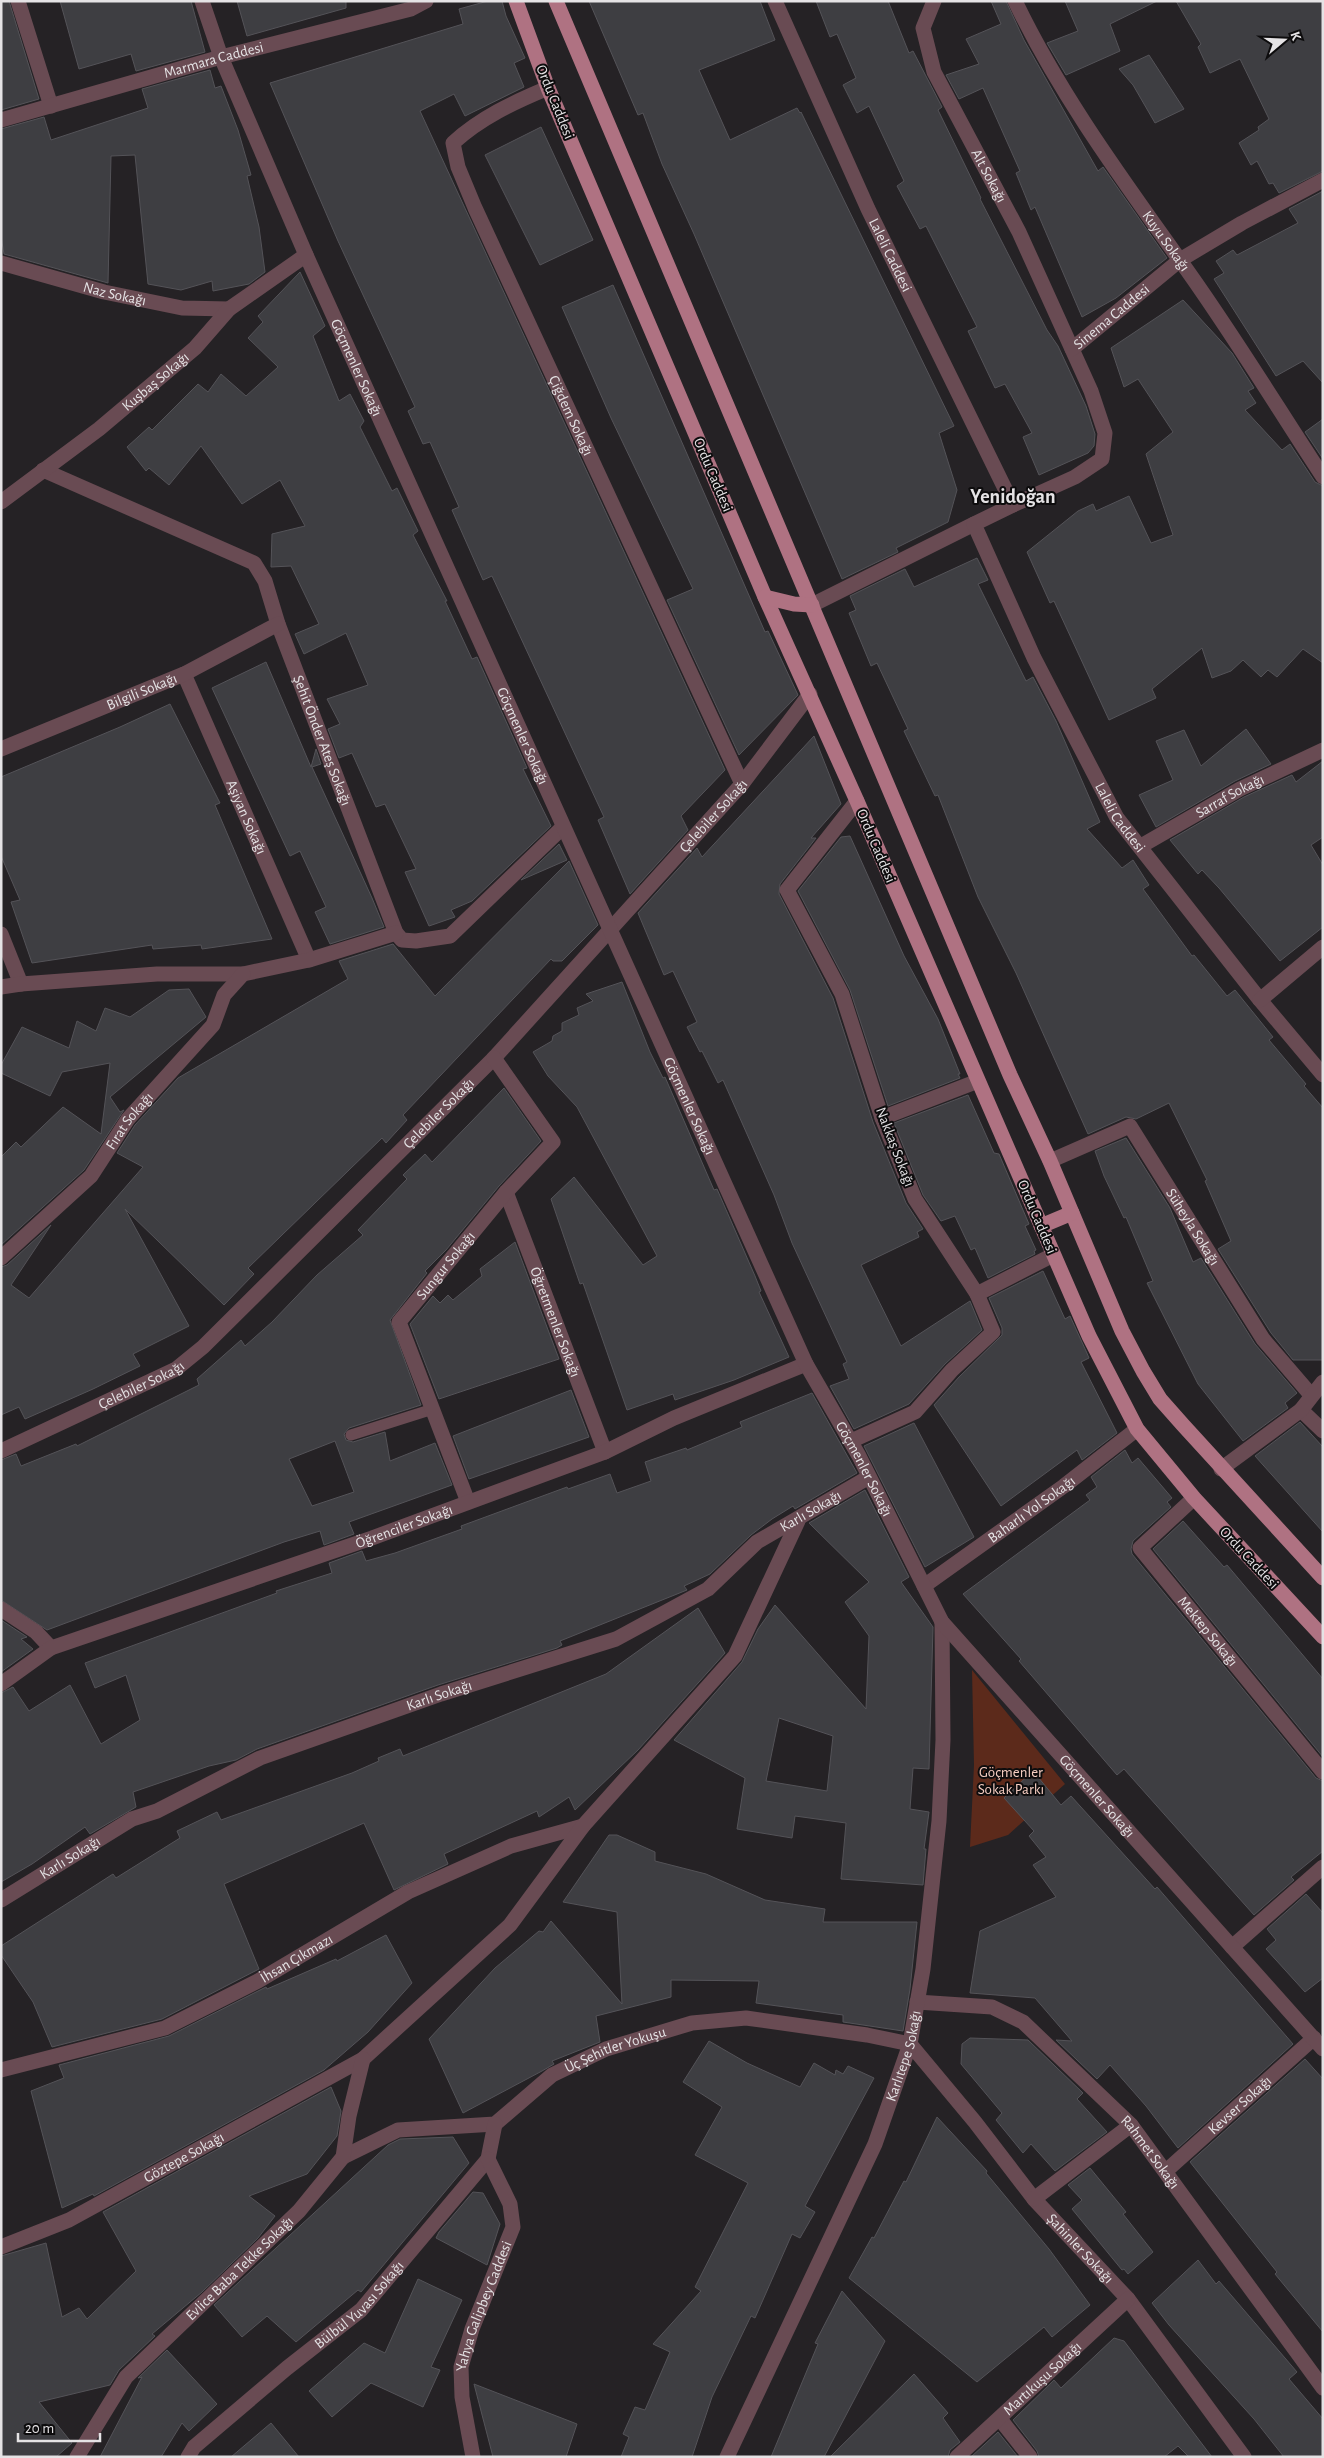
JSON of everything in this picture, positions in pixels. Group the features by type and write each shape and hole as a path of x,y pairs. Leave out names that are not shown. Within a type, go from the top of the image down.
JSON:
{"main road":[{"name":"Ordu Caddesi","path":"516,1 548,88 765,597 857,801 1088,1336 1137,1429 1194,1498 1323,1637"},
{"path":"556,1 785,547 812,605 1006,1066 1050,1161 1122,1331 1160,1399 1221,1469 1323,1578"},
{"path":"765,597 794,604 812,605"},
{"path":"1041,1226 1072,1213"}],"street":[{"path":"18,1 51,106"},
{"name":"Göçmenler Sokağı","path":"202,1 221,57 306,255 806,1364 851,1441 942,1622 1318,2044"},
{"name":"Marmara Caddesi","path":"1,120 426,1"},
{"name":"Laleli Caddesi","path":"775,1 872,218 1012,505"},
{"name":"Alt Sokağı","path":"934,1 923,28 934,72 1019,232 1072,349"},
{"name":"Kuyu Sokağı","path":"1015,1 1029,31 1082,120 1180,260 1323,477"},
{"name":"Çiğdem Sokağı","path":"548,88 524,98 470,127 453,143 458,167 474,208 742,784"},
{"name":"Sinema Caddesi","path":"812,605 1012,505 1075,477 1102,459 1105,433 1091,391 1072,349 1180,260 1242,223 1323,180"},
{"name":"Kuşbaş Sokağı","path":"1,502 99,429 195,348 229,309 306,255"},
{"name":"Naz Sokağı","path":"1,263 104,292 182,308 229,309"},
{"name":"Şehit Önder Ateş Sokağı","path":"43,470 254,563 265,581 278,624 396,933"},
{"name":"Laleli Caddesi","path":"974,524 1034,658 1118,818 1260,1000 1323,1075"},
{"name":"Bilgili Sokağı","path":"1,749 184,674 278,624"},
{"name":"Aşiyan Sokağı","path":"184,674 309,960"},
{"name":"Çelebiler Sokağı","path":"1,1451 176,1369 203,1347 494,1058 742,784 810,694"},
{"name":"Sarraf Sokağı","path":"1141,846 1240,788 1323,750"},
{"name":"Nakkaş Sokağı","path":"851,1441 915,1412 952,1370 993,1332 977,1294 915,1198 882,1118 842,994 787,890 857,801"},
{"path":"1,987 157,974 244,974 309,960 396,933 402,940 416,941 450,936 563,827"},
{"path":"1,934 21,984"},
{"path":"1260,1000 1323,946"},
{"name":"Fırat Sokağı","path":"1,1258 90,1176 128,1119 213,1025 224,995 244,974"},
{"name":"Sungur Sokağı","path":"468,1502 399,1322 506,1192 553,1142 494,1058"},
{"path":"882,1118 978,1081"},
{"name":"Süheyla Sokağı","path":"1050,1161 1130,1126 1264,1339 1311,1395"},
{"name":"Öğretmenler Sokağı","path":"506,1192 605,1452"},
{"path":"977,1294 1053,1255"},
{"name":"Öğrenciler Sokağı","path":"1,1684 51,1648 372,1538 605,1452 674,1418 806,1364"},
{"path":"1221,1469 1301,1410 1323,1382"},
{"path":"1301,1410 1323,1431"},
{"name":"Baharlı Yol Sokağı","path":"924,1586 1064,1486 1137,1429"},
{"name":"Karlı Sokağı","path":"1,1900 132,1819 157,1811 260,1758 440,1694 616,1640 708,1589 757,1542 798,1520 869,1477"},
{"name":"Mektep Sokağı","path":"1194,1498 1140,1548 1323,1772"},
{"name":"Göztepe Sokağı","path":"1,2247 69,2220 363,2059 510,1925 582,1826 735,1656 798,1520"},
{"path":"1,1609 36,1632 51,1648"},
{"name":"Karlıtepe Sokağı","path":"727,2457 875,2144 910,2044 923,1969 939,1821 942,1740 942,1622"},
{"name":"İhsan Çıkmazı","path":"1,2070 166,2028 258,1981 408,1892 510,1846 582,1826"},
{"path":"1232,1947 1323,1867"},
{"name":"Rahmet Sokağı","path":"917,2002 992,2007 1023,2022 1131,2126 1166,2171 1323,2388"},
{"name":"Üç Şehitler Yokuşu","path":"495,2124 552,2075 606,2049 692,2024 746,2018 867,2035 910,2044"},
{"name":"Şahinler Sokağı","path":"910,2044 975,2122 1034,2199 1128,2299 1244,2457"},
{"name":"Kevser Sokağı","path":"1166,2171 1318,2044"},
{"path":"343,2156 349,2116 363,2059"},
{"path":"343,2156 398,2130 495,2124"},
{"name":"Bülbül Yuvası Sokağı","path":"194,2454 287,2368 361,2310 488,2159 495,2124"},
{"path":"1034,2199 1131,2126"},
{"name":"Evlice Baba Tekke Sokağı","path":"77,2457 126,2378 299,2211 343,2156"},
{"name":"Yahya Galipbey Caddesi","path":"473,2457 462,2397 461,2367 472,2329 512,2226 510,2204 488,2159"},
{"name":"Martıkuşu Sokağı","path":"957,2457 1128,2299"},
{"path":"1000,2419 1030,2457"}],"lane":[{"path":"351,1435 433,1409"}],"green space":[{"name":"Göçmenler Sokak Parkı","path":"972,1670 1065,1784 1008,1835 970,1847 974,1765"}],"building":[{"path":"1,1 9,1 39,99 1,110"},
{"path":"60,1 191,1 205,52 136,71 131,54 79,69"},
{"path":"237,1 346,1 346,8 247,36"},
{"path":"488,1 502,1 506,16 525,58 514,63 524,87 465,116 454,94 420,111 725,770 681,816 688,830 630,894 598,820 604,817 492,576 483,580 452,510 459,507 430,442 423,444 408,411 415,407 338,241 270,83 463,24 459,9"},
{"path":"589,1 760,1 775,40 699,70 730,140 797,108 801,112 954,426 939,433 957,490 948,522 896,548 898,552 842,579 694,234 662,164 643,113 638,115"},
{"path":"816,1 888,1 909,53 913,51 942,107 938,110 980,199 1047,330 1058,346 1086,406 1095,434 1094,446 1088,453 1039,475 1023,437 1032,433 1005,384 995,388 968,331 977,327 926,226 920,229 897,186 904,181 869,106 857,113 843,85 856,78 837,34 830,37"},
{"path":"991,1 1006,1 1024,40 1098,171 1103,167 1167,258 1116,298 1082,317 1035,207 1031,210 1016,173 1020,171 983,88 959,99 946,75 979,64 966,39 1001,24"},
{"path":"1065,1 1157,1 1110,24 1120,51 1066,75 1047,43 1078,31"},
{"path":"1176,1 1323,1 1323,171 1279,193 1273,183 1269,184 1257,161 1251,165 1239,143 1259,130 1258,127 1269,119 1240,59 1210,73 1198,47 1201,44"},
{"path":"1149,55 1184,109 1155,123 1133,85 1119,69"},
{"path":"210,70 215,88 221,86 238,130 251,175 247,176 259,227 265,272 249,284 213,291 212,281 181,290 148,284 135,155 111,156 108,283 4,254 1,236 1,129 44,117 51,140 148,108 142,89"},
{"path":"541,127 593,240 540,265 485,155"},
{"path":"1323,191 1323,383 1303,361 1276,376 1214,279 1224,273 1216,261 1233,250 1237,255 1298,223 1289,209"},
{"path":"300,272 325,326 313,336 339,401 350,394 364,421 360,427 392,491 397,488 418,531 413,535 447,601 445,601 472,659 477,657 527,768 523,769 551,826 472,901 451,910 455,917 429,926 405,872 416,869 385,804 376,807 352,753 339,758 328,729 340,724 327,699 368,685 346,633 304,654 295,634 319,624 291,566 271,567 272,534 305,526 280,480 242,504 201,446 169,485 149,468 146,471 127,447 149,427 152,430 198,384 208,392 221,374 246,396 278,367 248,338 263,322 258,316"},
{"path":"613,285 765,632 768,631 798,695 739,755 667,600 693,589 611,418 562,307"},
{"path":"1183,300 1232,353 1254,388 1248,391 1256,403 1245,410 1282,450 1290,444 1315,482 1323,486 1323,663 1303,649 1277,677 1268,670 1261,677 1243,660 1231,671 1212,678 1202,648 1152,689 1156,698 1109,720 1054,601 1050,603 1027,552 1078,511 1093,504 1096,511 1129,496 1151,543 1173,535 1146,454 1173,432 1138,379 1124,387 1111,348"},
{"path":"1323,419 1323,459 1305,432"},
{"path":"977,558 988,580 978,584 1026,681 1033,677 1056,721 1100,822 1087,829 1122,868 1133,860 1149,885 1143,889 1192,956 1194,955 1227,996 1235,990 1273,1037 1269,1040 1306,1084 1304,1086 1323,1108 1323,1360 1293,1360 1271,1333 1218,1249 1231,1241 1205,1181 1207,1180 1169,1103 1136,1119 1126,1117 1088,1134 1016,973 978,897 938,795 935,796 904,731 908,729 877,663 871,666 849,613 856,610 850,596 905,569 914,587"},
{"path":"266,662 311,767 316,749 321,764 312,767 384,927 330,944 315,912 326,907 300,851 290,856 212,688"},
{"path":"170,704 220,803 215,805 272,939 202,949 201,945 153,949 152,945 32,963 11,902 20,900 1,856 1,777"},
{"path":"1246,729 1271,764 1235,781 1156,827 1139,795 1173,780 1156,741 1184,730 1201,766"},
{"path":"814,736 841,804 811,838 816,838 780,884 779,894 833,998 873,1122 906,1203 923,1229 917,1232 919,1237 861,1265 901,1346 970,1301 982,1330 945,1364 909,1404 854,1429 830,1386 849,1379 843,1364 847,1362 792,1243 774,1195 723,1080 718,1083 687,1027 697,1022 673,971 664,975 638,913 697,848 702,857"},
{"path":"1323,761 1323,837 1311,845 1323,865 1323,927 1280,961 1219,888 1202,870 1198,874 1170,840 1244,797 1292,775 1296,782"},
{"path":"850,836 904,956 938,1019 960,1074 958,1074 960,1078 888,1106 850,990 798,891 841,837"},
{"path":"559,844 567,860 521,880"},
{"path":"569,861 598,925 562,961 553,961 551,959 403,1115 407,1120 386,1143 382,1138 248,1268 254,1274 224,1305 125,1209 189,1326 133,1354 140,1366 93,1389 25,1419 19,1407 1,1415 1,1267 7,1265 51,1225 11,1285 29,1298 143,1167 117,1153 135,1125 178,1078 348,979 339,961 393,944 435,996"},
{"path":"622,982 650,1052 663,1078 665,1077 714,1190 717,1189 755,1276 761,1291 759,1292 789,1357 734,1380 675,1400 673,1394 627,1410 583,1283 580,1284 551,1199 574,1177 643,1265 657,1256 577,1107 548,1076 533,1052 552,1041 553,1036 562,1031 562,1023 579,1015 577,1008 593,1001 586,994"},
{"path":"189,989 206,1017 110,1097 120,1112 124,1110 84,1170 1,1245 1,1157 16,1142 21,1147 63,1107 101,1134 110,1063 62,1072 50,1096 1,1073 1,1065 22,1027 69,1048 77,1021 96,1031 105,1008 130,1017 169,990"},
{"path":"504,1088 541,1141 499,1186 446,1250 425,1271 427,1273 390,1320 421,1405 349,1428 344,1434 346,1440 353,1442 385,1432 390,1461 435,1443 452,1485 349,1522 354,1534 324,1545 320,1531 284,1542 47,1630 1,1600 1,1460 16,1454 21,1466 76,1444 77,1446 199,1385 197,1379 241,1340 245,1346 272,1322 317,1275 363,1235 358,1230 407,1179 403,1175 425,1154 432,1162","holes":["335,1441 354,1492 312,1506 289,1459"]},
{"path":"968,1095 994,1153 999,1154 1029,1224 1025,1226 1036,1250 1034,1251 1035,1254 988,1278 975,1248 971,1250 955,1216 941,1221 923,1195 894,1123"},
{"path":"1126,1138 1170,1208 1193,1262 1201,1258 1255,1344 1297,1393 1285,1403 1288,1408 1243,1441 1198,1384 1147,1283 1153,1281 1126,1217 1124,1218 1104,1176 1095,1151"},
{"path":"515,1242 559,1359 439,1399 410,1324 433,1296 440,1303 448,1295 453,1300 482,1276 480,1269"},
{"path":"1043,1271 1065,1319 1070,1316 1086,1351 1089,1358 1081,1362 1117,1433 1082,1460 1077,1450 1001,1506 934,1405 959,1377 1002,1335 1002,1328 989,1298"},
{"path":"571,1390 589,1437 469,1479 453,1436"},
{"path":"812,1393 857,1473 795,1509 793,1506 772,1519 751,1535 710,1574 684,1586 687,1590 560,1641 562,1645 557,1648 438,1685 257,1749 236,1760 209,1766 133,1792 136,1807 90,1834 85,1827 32,1864 1,1882 1,1693 13,1687 29,1711 70,1685 101,1744 140,1720 126,1675 95,1688 85,1663 277,1593 276,1591 332,1573 329,1563 362,1551 366,1561 395,1553 462,1529 461,1526 567,1487 568,1489 610,1474 617,1493 651,1481 645,1462 686,1448 687,1450 742,1427 740,1422"},
{"path":"1300,1422 1323,1447 1323,1532 1255,1456"},
{"path":"914,1423 974,1537 925,1567 864,1446"},
{"path":"1125,1450 1132,1463 1138,1458 1172,1498 1167,1502 1171,1507 1133,1541 1132,1554 1316,1778 1323,1781 1323,1851 1291,1877 1294,1880 1254,1915 1124,1769 1117,1775 1019,1661 1021,1659 963,1594 1090,1500 1086,1495 1097,1487 1091,1477"},
{"path":"865,1490 909,1577 901,1582 933,1627 929,1769 913,1768 910,1809 929,1812 924,1849 926,1849 923,1885 841,1879 846,1823 795,1816 792,1838 737,1829 745,1778 674,1740 742,1662 758,1629 775,1605 866,1709 869,1636 845,1602 869,1582 809,1523","holes":["779,1718 833,1736 827,1791 766,1781"]},
{"path":"1183,1521 1224,1567 1227,1565 1323,1679 1323,1757 1153,1549"},
{"path":"698,1608 725,1653 638,1750 575,1810 569,1797 539,1817 537,1811 444,1854 448,1864 394,1890 364,1823 224,1884 259,1969 162,2019 52,2047 33,2002 1,1955 1,1946 113,1874 116,1878 180,1838 177,1831 217,1812 221,1820 352,1773 379,1761 378,1758 400,1749 403,1756 606,1674"},
{"path":"1,1620 27,1637 21,1639 33,1649 1,1672"},
{"path":"1033,1771 1061,1805 1071,1796 1155,1889 1157,1887 1293,2044 1178,2148 1146,2106 1110,2065 1097,2079 1056,2040 1072,2041 1035,1998 970,1993 980,1931 1056,1897 1033,1865 1046,1857 1029,1836 1034,1831 1004,1798"},
{"path":"609,1835 617,1835 655,1852 655,1861 706,1874 765,1900 825,1909 823,1922 917,1922 910,1989 903,2031 843,2022 843,2015 756,2003 759,1981 671,1980 671,1997 596,2016 600,2042 552,2061 554,2064 463,2113 429,2039 495,1968 539,1931 543,1932 551,1921 622,2004 617,1912 563,1902"},
{"path":"1306,1894 1323,1913 1323,1978 1305,1992 1266,1949 1276,1940 1267,1929"},
{"path":"386,1935 412,1983 368,2032 324,2070 94,2196 93,2194 62,2208 31,2091 64,2078 59,2065 169,2036 266,1987 267,1989 336,1959 337,1961"},
{"path":"970,2038 1028,2040 1083,2093 1077,2099 1107,2132 1055,2171 1031,2144 1023,2153 996,2120 1002,2113 961,2064 962,2044"},
{"path":"709,2041 747,2063 800,2087 814,2063 835,2075 836,2070 843,2074 848,2066 874,2078 805,2206 815,2212 800,2238 792,2234 755,2318 751,2316 712,2397 692,2457 621,2457 629,2437 623,2434 635,2407 645,2410 670,2352 653,2344 701,2291 695,2287 748,2183 695,2155 722,2107 683,2082"},
{"path":"1305,2059 1323,2079 1323,2332 1275,2274 1277,2272 1190,2162"},
{"path":"331,2087 341,2111 337,2136 307,2174 249,2196 275,2216 258,2238 202,2292 152,2334 155,2336 119,2370 110,2385 39,2402 72,2443 56,2457 1,2457 1,2256 46,2243 62,2317 79,2308 87,2319 136,2271 103,2212"},
{"path":"937,2117 987,2171 986,2173 1049,2249 1090,2305 1052,2337 1044,2327 977,2382 849,2278 872,2237 874,2238 904,2181 906,2182"},
{"path":"453,2137 469,2163 361,2292 358,2290 296,2342 267,2316 242,2337 214,2305 388,2145 400,2139"},
{"path":"1090,2168 1126,2212 1123,2214 1153,2252 1128,2274 1124,2269 1122,2270 1072,2209 1082,2200 1068,2185"},
{"path":"473,2192 483,2193 500,2224 487,2265 436,2238"},
{"path":"1198,2260 1216,2284 1219,2281 1297,2372 1289,2379 1323,2419 1323,2457 1284,2457 1254,2419 1169,2325 1152,2303"},
{"path":"418,2279 462,2300 431,2367 440,2370 423,2407 371,2383 332,2417 309,2391 364,2343 385,2353"},
{"path":"842,2291 885,2341 824,2457 771,2457 818,2344 815,2343"},
{"path":"1114,2338 1124,2341 1212,2457 1189,2457 1178,2446 1164,2457 1039,2457 1037,2451 1013,2420 1054,2380 1061,2388"},
{"path":"167,2350 217,2404 189,2431 182,2423 161,2457 100,2457 142,2377 138,2378"},
{"path":"914,2374 948,2413 943,2418 960,2442 950,2450 948,2457 830,2457"},
{"path":"474,2384 577,2424 566,2457 493,2457"},
{"path":"271,2423 299,2457 231,2457"},
{"path":"998,2432 1018,2457 971,2457"}],"district":[{"name":"Yenidoğan","path":"1013,497"}]}
